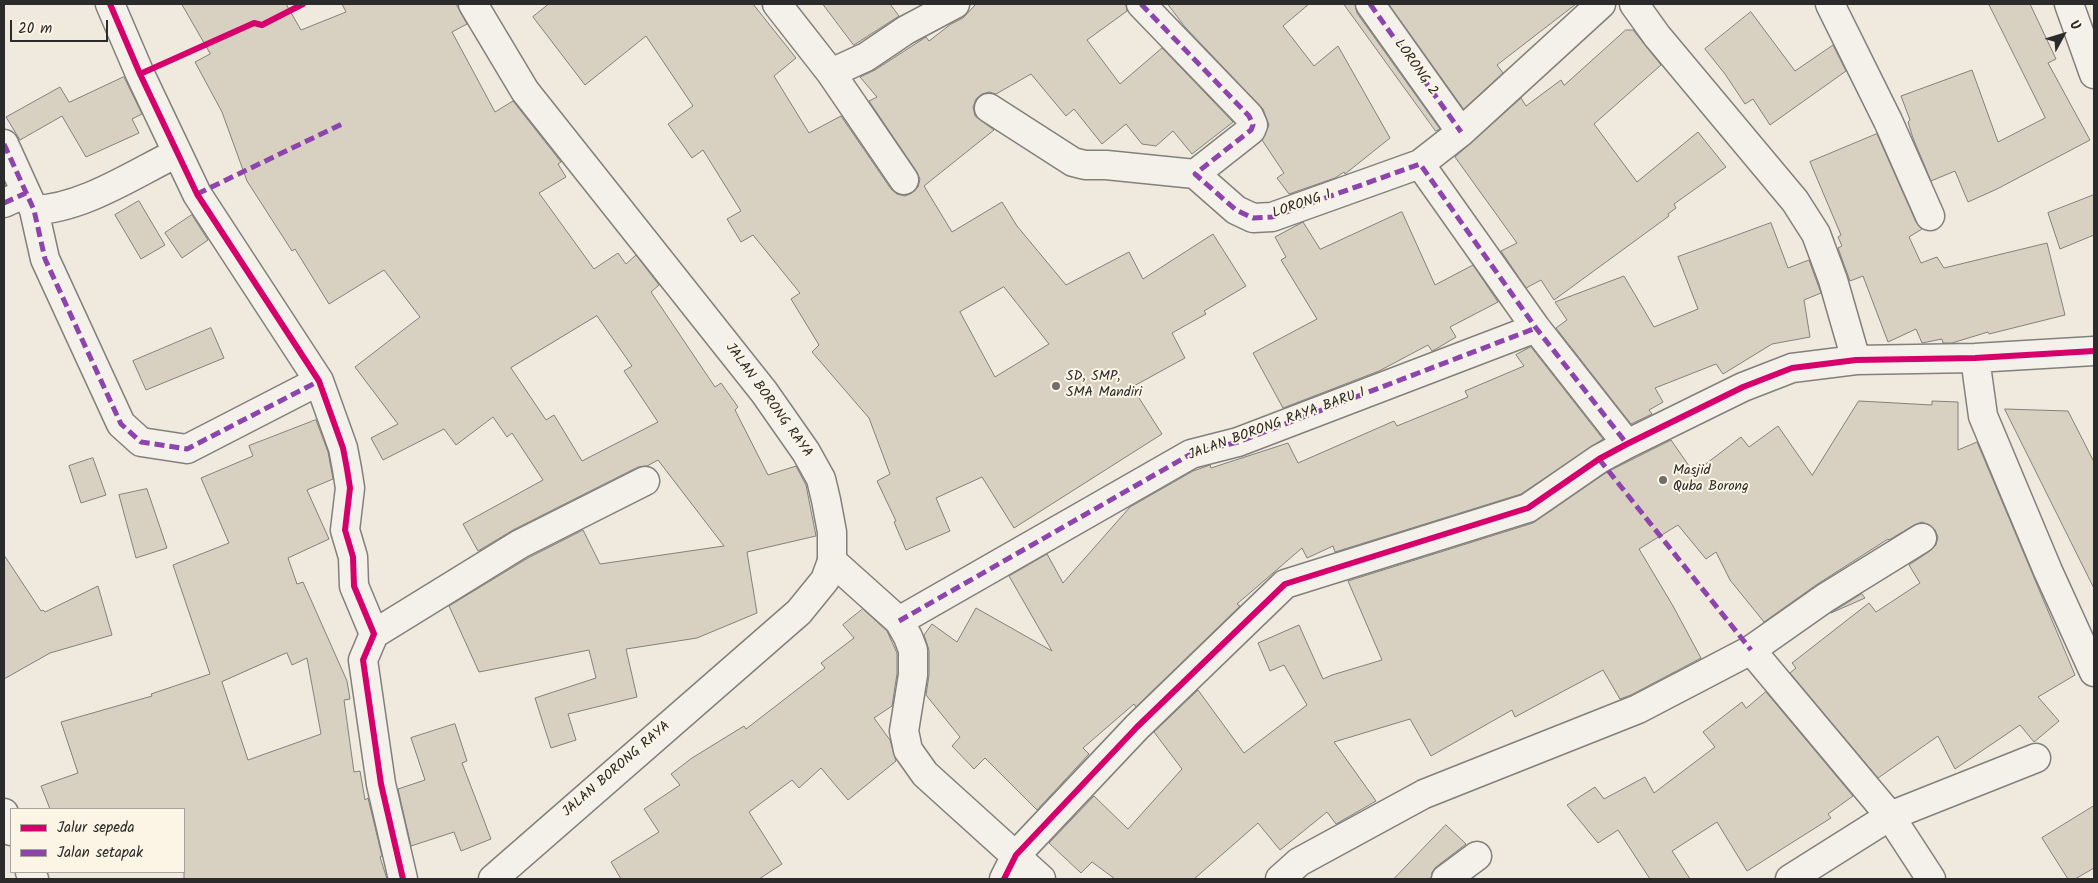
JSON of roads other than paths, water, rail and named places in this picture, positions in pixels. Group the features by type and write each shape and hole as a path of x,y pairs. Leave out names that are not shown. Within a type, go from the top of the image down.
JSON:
{"street":[{"path":"110,4 140,74 197,194 318,381 344,455 350,488 345,530 353,558 354,586 374,634"},
{"name":"JALAN BORONG RAYA","path":"473,4 525,91 764,392 806,452 821,479 832,532 832,561 825,580 799,612 493,879"},
{"path":"777,4 831,73 904,180"},
{"path":"831,73 866,57 906,30 955,4"},
{"path":"990,108 1073,162 1086,165 1106,165 1195,174 1251,130 1253,125 1249,116 1141,4"},
{"name":"LORONG 2","path":"1370,4 1461,132"},
{"name":"LORONG 1","path":"1195,174 1236,210 1253,218 1272,217 1420,164 1461,132 1601,4"},
{"path":"1634,4 1657,36 1795,201 1816,234 1833,280 1856,360"},
{"path":"1830,4 1888,121 1930,216"},
{"path":"2069,4 2094,74"},
{"path":"4,144 21,202 45,259 121,424 141,442 187,449 318,381"},
{"path":"21,202 49,209 73,204 177,153"},
{"path":"1420,164 1536,328 1627,444"},
{"name":"JALAN BORONG RAYA BARU I","path":"898,621 1191,454 1238,442 1536,328"},
{"path":"1004,879 1016,855 1137,727 1285,584 1528,508 1599,459 1627,444 1743,386 1792,368 1856,360 1975,358 2094,352"},
{"path":"1975,358 1983,416 2048,570 2094,672"},
{"path":"403,879 381,784 364,660 374,634 520,544 645,481"},
{"path":"1280,879 1298,862 1424,794 1638,709 1751,650 1825,598 1922,538"},
{"path":"832,561 898,621 913,650 913,675 904,731 908,750 925,774 1041,879"},
{"path":"1751,650 1890,816 1931,879"},
{"path":"1790,879 1890,816 2036,758"},
{"path":"4,813 10,828"},
{"path":"1446,879 1477,856"}],"place":[{"name":"SD, SMP, SMA Mandiri","path":"1056,386"},
{"name":"Masjid Quba Borong","path":"1663,480"}]}
